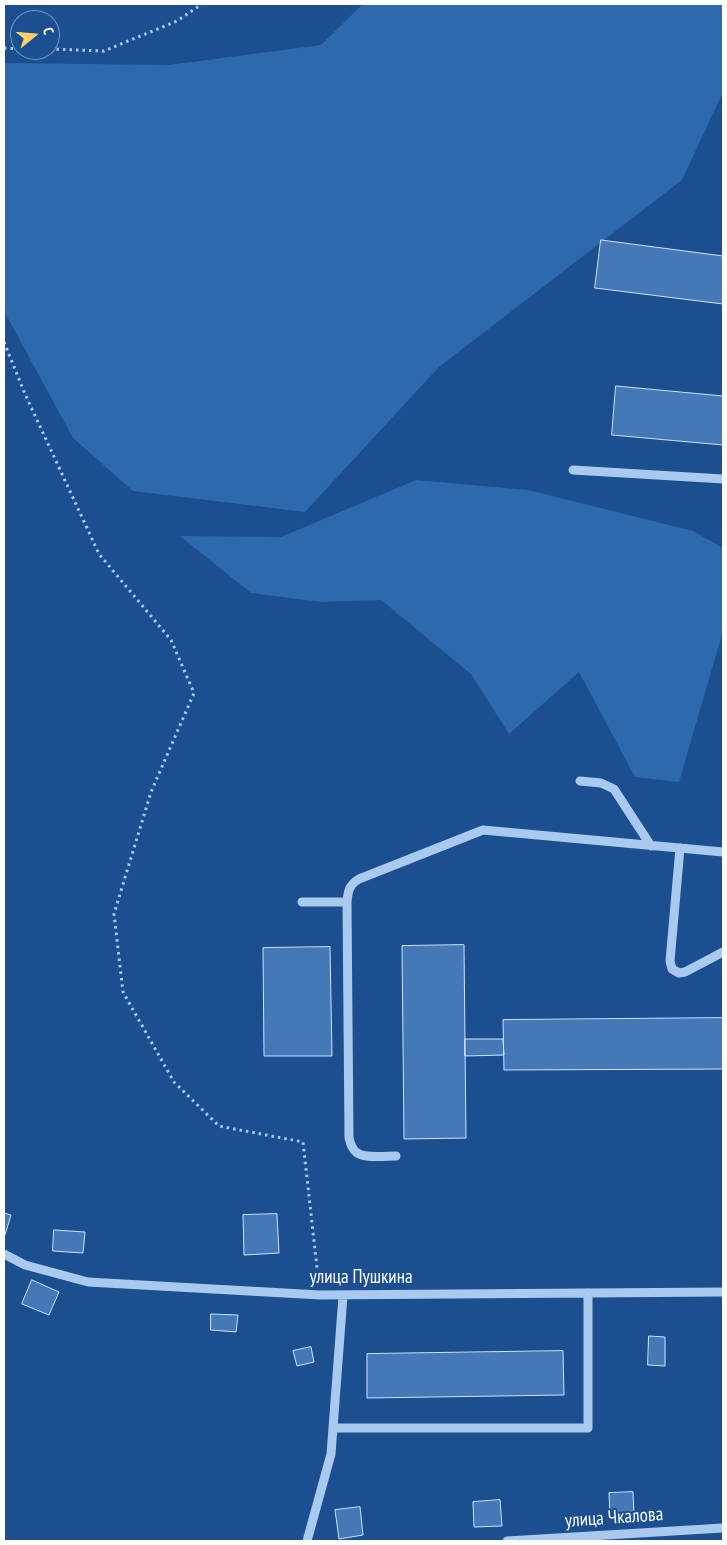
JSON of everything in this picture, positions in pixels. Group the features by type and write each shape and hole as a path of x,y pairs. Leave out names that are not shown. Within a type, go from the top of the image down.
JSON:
{"street":[{"path":"573,470 723,479"},
{"path":"580,781 601,783 608,785 614,790 651,846"},
{"path":"396,1156 363,1156 356,1153 349,1138 347,902 348,889 353,883 482,830 723,852"},
{"path":"680,848 670,961 672,969 679,973 685,972 723,952"},
{"path":"302,902 347,902"},
{"name":"улица Пушкина","path":"4,1254 25,1265 88,1282 320,1295 723,1292"},
{"path":"333,1428 588,1428 588,1293"},
{"path":"307,1541 331,1454 343,1296"},
{"name":"улица Чкалова","path":"507,1541 723,1528"}],"path":[{"path":"60,49 104,51 177,21 202,4"},
{"path":"4,342 25,394 99,554 171,640 194,693 151,792 114,914 123,992 174,1082 219,1126 302,1142 320,1295"}],"shaded area":[{"path":"363,4 722,4 723,92 682,180 439,367 305,512 133,491 73,438 4,311 4,63 169,65 321,45"},
{"path":"416,480 528,490 693,531 723,548 723,631 679,782 635,777 579,672 509,734 471,674 381,600 321,602 251,593 180,536 281,537"}],"building":[{"path":"601,240 723,256 723,304 595,288"},
{"path":"616,386 723,396 723,445 612,435"},
{"path":"464,945 466,1138 404,1139 402,946"},
{"path":"330,947 332,1056 264,1056 263,948"},
{"path":"723,1018 723,1069 504,1070 503,1020"},
{"path":"465,1039 503,1039 504,1055 465,1056"},
{"path":"4,1213 11,1215 5,1235 4,1235"},
{"path":"277,1214 279,1253 244,1255 243,1215"},
{"path":"54,1230 85,1232 83,1253 53,1251"},
{"path":"32,1280 59,1292 49,1315 22,1304"},
{"path":"211,1314 238,1315 236,1332 211,1330"},
{"path":"649,1336 665,1337 665,1366 648,1365"},
{"path":"311,1347 314,1362 297,1366 293,1351"},
{"path":"563,1351 564,1395 367,1398 367,1354"},
{"path":"633,1492 634,1516 610,1517 609,1493"},
{"path":"500,1500 502,1526 474,1527 473,1502"},
{"path":"360,1507 363,1535 339,1539 335,1510"}]}
